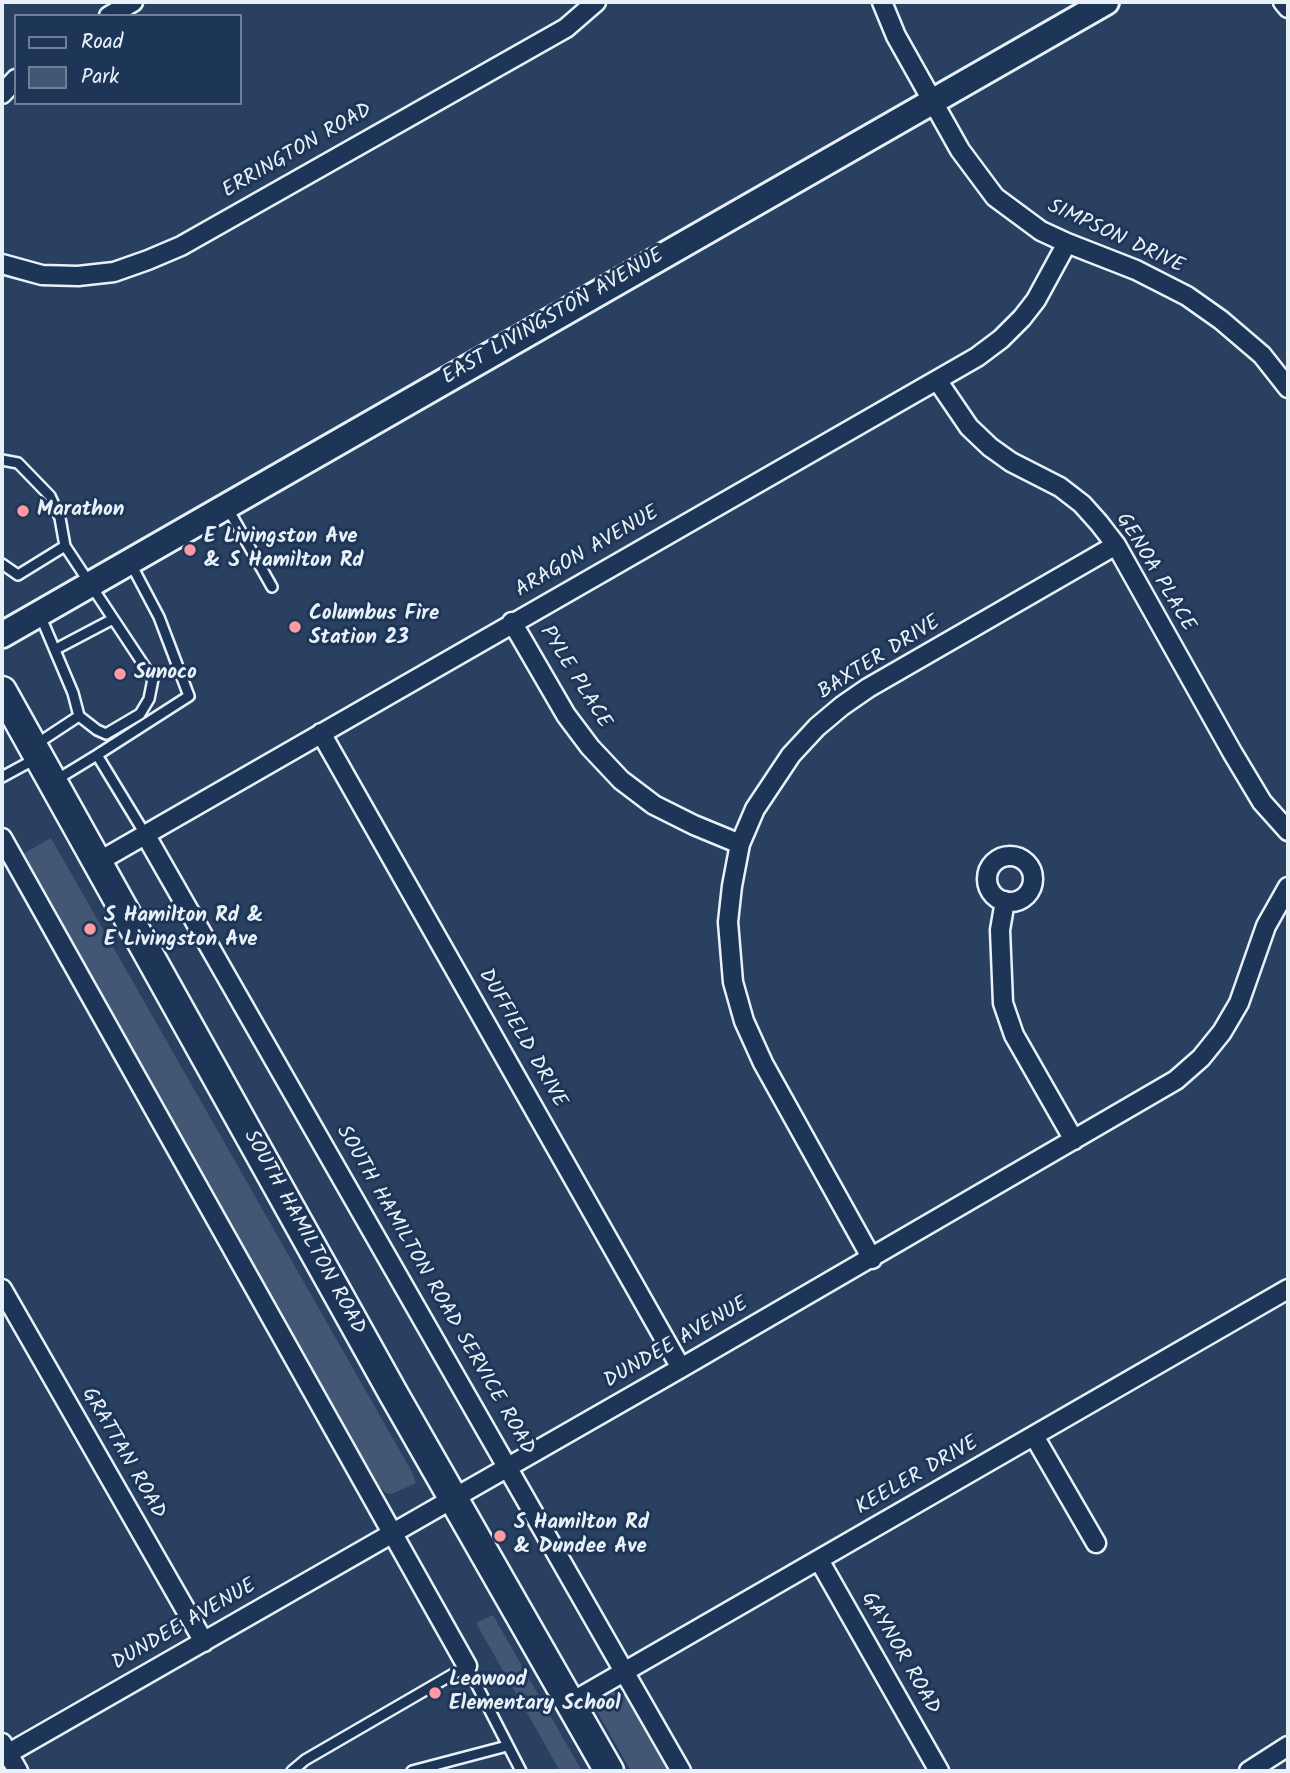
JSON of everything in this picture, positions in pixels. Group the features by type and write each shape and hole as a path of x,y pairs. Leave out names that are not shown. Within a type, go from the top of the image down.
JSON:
{"main road":[{"name":"EAST LIVINGSTON AVENUE","path":"2,635 1106,2"},
{"name":"SOUTH HAMILTON ROAD","path":"2,691 96,863 609,1771"}],"street":[{"path":"112,14 133,2"},
{"name":"ERRINGTON ROAD","path":"2,264 42,275 78,276 114,272 181,246 566,28 596,2"},
{"name":"SIMPSON DRIVE","path":"882,2 896,36 960,150 995,197 1041,231 1136,270 1187,296 1221,320 1262,355 1288,388"},
{"path":"1283,2 1288,8"},
{"path":"2,94 14,81"},
{"name":"ARAGON AVENUE","path":"96,863 937,380 993,345 1022,318 1036,300 1067,243"},
{"name":"GENOA PLACE","path":"937,380 969,427 990,447 1011,462 1060,487 1082,504 1116,545 1262,802 1288,831"},
{"name":"BAXTER DRIVE","path":"872,1258 763,1063 744,1021 733,982 728,922 740,844 755,809 790,755 842,706 868,688 1116,545"},
{"name":"PYLE PLACE","path":"512,622 566,715 590,747 621,780 654,805 740,844"},
{"name":"DUFFIELD DRIVE","path":"321,733 681,1368"},
{"name":"SOUTH HAMILTON ROAD SERVICE ROAD","path":"145,834 681,1771"},
{"path":"2,838 467,1666"},
{"name":"DUNDEE AVENUE","path":"4,1751 204,1642 1176,1080 1201,1058 1222,1032 1239,1003 1266,926 1288,887"},
{"path":"1005,901 1000,930 1003,1003 1014,1035 1074,1140"},
{"name":"GRATTAN ROAD","path":"2,1289 204,1642"},
{"name":"KEELER DRIVE","path":"570,1703 1288,1289"},
{"path":"1034,1436 1096,1544"},
{"name":"GAYNOR ROAD","path":"819,1560 939,1771"},
{"path":"1249,1771 1288,1746"},
{"path":"4,1751 18,1771"}],"lane":[{"path":"2,460 18,463 50,496 60,519 65,546 153,679 149,699 140,714 106,734 79,716 56,649 39,613"},
{"path":"226,506 272,587"},
{"path":"2,564 18,575 65,546"},
{"path":"52,783 189,696 159,617 130,561"},
{"path":"56,649 113,619"},
{"path":"2,777 79,716"},
{"path":"97,755 145,834"},
{"path":"292,1771 305,1760 467,1666 521,1771"},
{"path":"412,1771 507,1746"}],"green space":[{"path":"51,838 416,1483 392,1494 386,1493 378,1485 21,855"},
{"path":"493,1615 582,1771 560,1771 476,1623"},
{"path":"617,1689 626,1693 671,1771 631,1771 598,1713 597,1705 602,1696"}],"place":[{"name":"Marathon","path":"23,511"},
{"name":"E Livingston Ave & S Hamilton Rd","path":"190,550"},
{"name":"Columbus Fire Station 23","path":"295,627"},
{"name":"Sunoco","path":"120,674"},
{"name":"S Hamilton Rd & E Livingston Ave","path":"90,929"},
{"name":"S Hamilton Rd & Dundee Ave","path":"500,1536"},
{"name":"Leawood Elementary School","path":"435,1693"}]}
